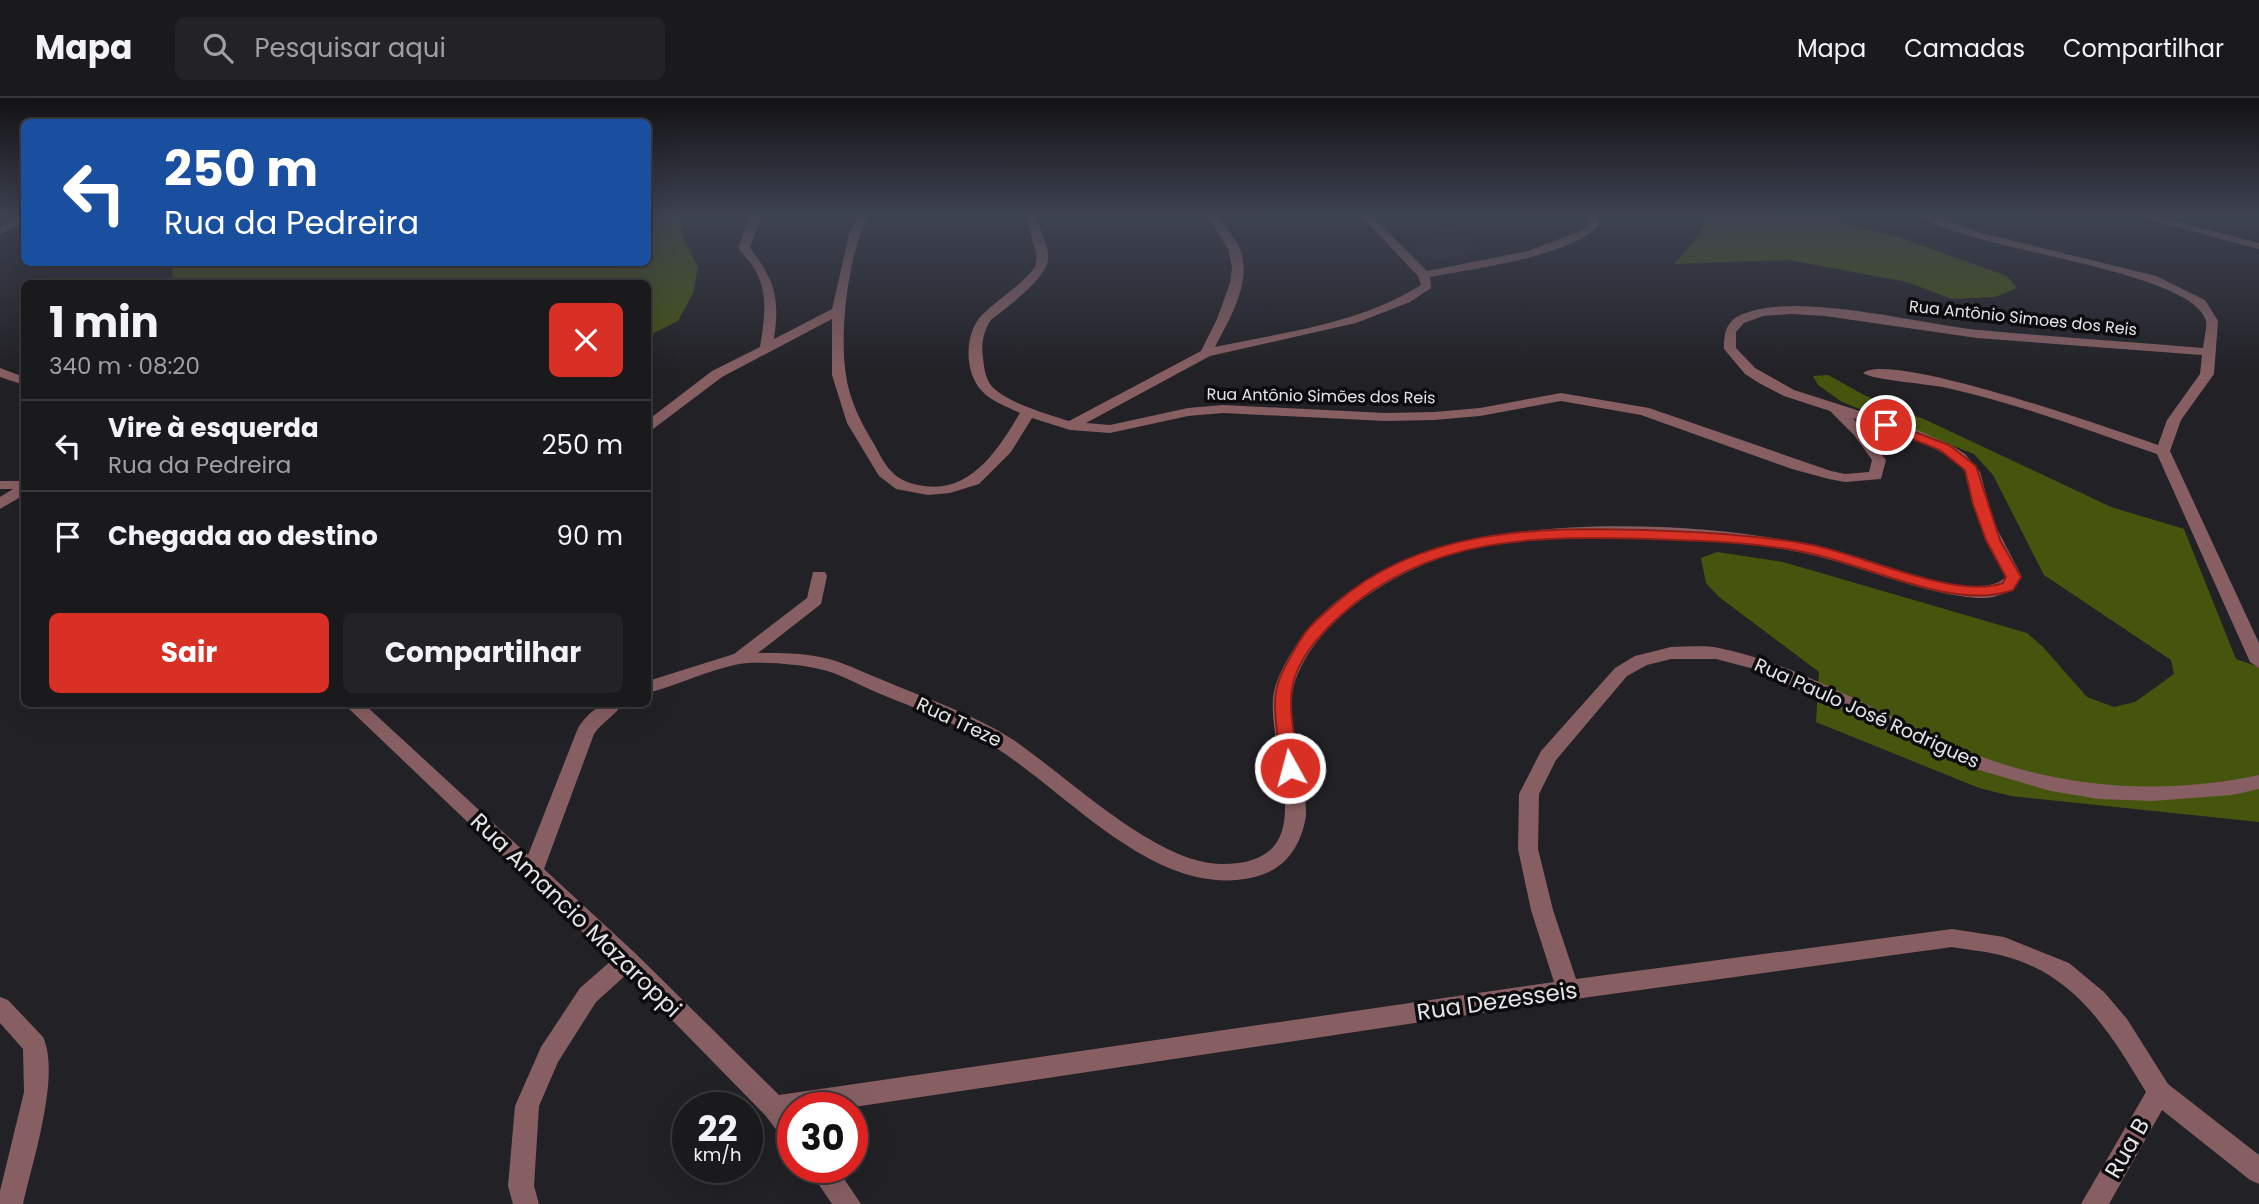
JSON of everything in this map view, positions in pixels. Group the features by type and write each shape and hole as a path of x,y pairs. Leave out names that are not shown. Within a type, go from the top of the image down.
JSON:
{"street":[{"path":"759,269 770,298 772,318 766,347"},
{"path":"847,269 838,311 839,375 854,423 884,473 901,486 928,491 950,489 974,481 1006,449 1028,412"},
{"name":"Rua Antônio Simões dos Reis","path":"1040,269 1034,277 985,319 978,330 975,349 979,374 985,387 994,395 1028,412 1070,426 1110,429 1188,412 1223,408 1386,417 1434,416 1480,412 1561,397 1644,411 1818,472 1845,478 1876,476"},
{"path":"1206,353 1237,283 1238,269"},
{"path":"1070,426 1206,353 1365,317 1427,286 1424,275 1418,269"},
{"path":"1424,275 1457,269"},
{"path":"2115,269 2170,285 2201,303 2211,321 2207,374 2174,421 2163,451 2259,662"},
{"name":"Rua Antônio Simoes dos Reis","path":"1876,476 1879,460 1872,448 1835,408 1789,393 1750,371 1730,349 1730,332 1740,320 1761,313 1791,310 1825,312 1991,335 2207,352"},
{"path":"651,424 717,373 838,311"},
{"path":"0,372 21,380"},
{"path":"1870,373 1914,376 1983,393 2163,451"},
{"name":"Rua Treze","path":"651,686 740,658 822,663 997,737 1141,842 1177,860 1206,871 1235,872 1261,868 1282,855 1296,816 1282,699 1285,680 1312,632 1357,592 1412,562 1470,543 1512,536 1562,532 1661,533 1731,537 1815,550 1944,587 1975,592 1996,591 2008,587 2014,577 1993,540 1971,469 1961,458 1945,447 1908,431 1835,408"},
{"path":"0,485 21,487"},
{"path":"0,504 21,489"},
{"path":"740,658 815,600 819,576"},
{"name":"Rua Paulo José Rodrigues","path":"1568,990 1542,910 1528,849 1529,794 1548,756 1621,672 1641,660 1671,653 1716,653 1760,665 1972,761 2051,784 2099,792 2152,794 2232,788 2259,782"},
{"name":"Rua Amancio Mazaroppi","path":"357,707 627,961 777,1111"},
{"path":"532,872 585,733 595,717 609,707"},
{"name":"Rua Dezesseis","path":"774,1107 1568,990 1952,938 2004,946 2061,970 2096,999 2119,1026 2159,1092"},
{"path":"526,1204 521,1186 527,1106 549,1055 588,995 627,961"},
{"path":"0,1007 35,1045 36,1091 10,1204"},
{"path":"2159,1092 2259,1171"},
{"name":"Rua B","path":"2094,1204 2159,1092"},
{"path":"832,1183 848,1204"}],"green space":[{"path":"172,269 698,269 693,293 678,321 651,334 651,280 173,279"},
{"path":"1835,269 1986,269 2007,276 2017,288 1995,297 1952,299 1907,282"},
{"path":"1828,375 1864,395 1926,420 2111,507 2184,529 2236,659 2259,667 2259,822 2011,796 1979,788 1816,722 1819,672 1719,597 1706,583 1701,558 1717,552 1783,562 2027,633 2087,697 2114,707 2135,702 2174,674 2171,660 2044,575 1993,475 1974,454 1842,402 1818,385 1813,376"}],"route":[{"path":"1290,768 1282,699 1285,680 1312,632 1357,592 1412,562 1470,543 1562,532 1731,537 1815,550 1944,587 1975,592 1996,591 2008,587 2014,577 1993,540 1971,469 1945,447 1886,425"}]}
